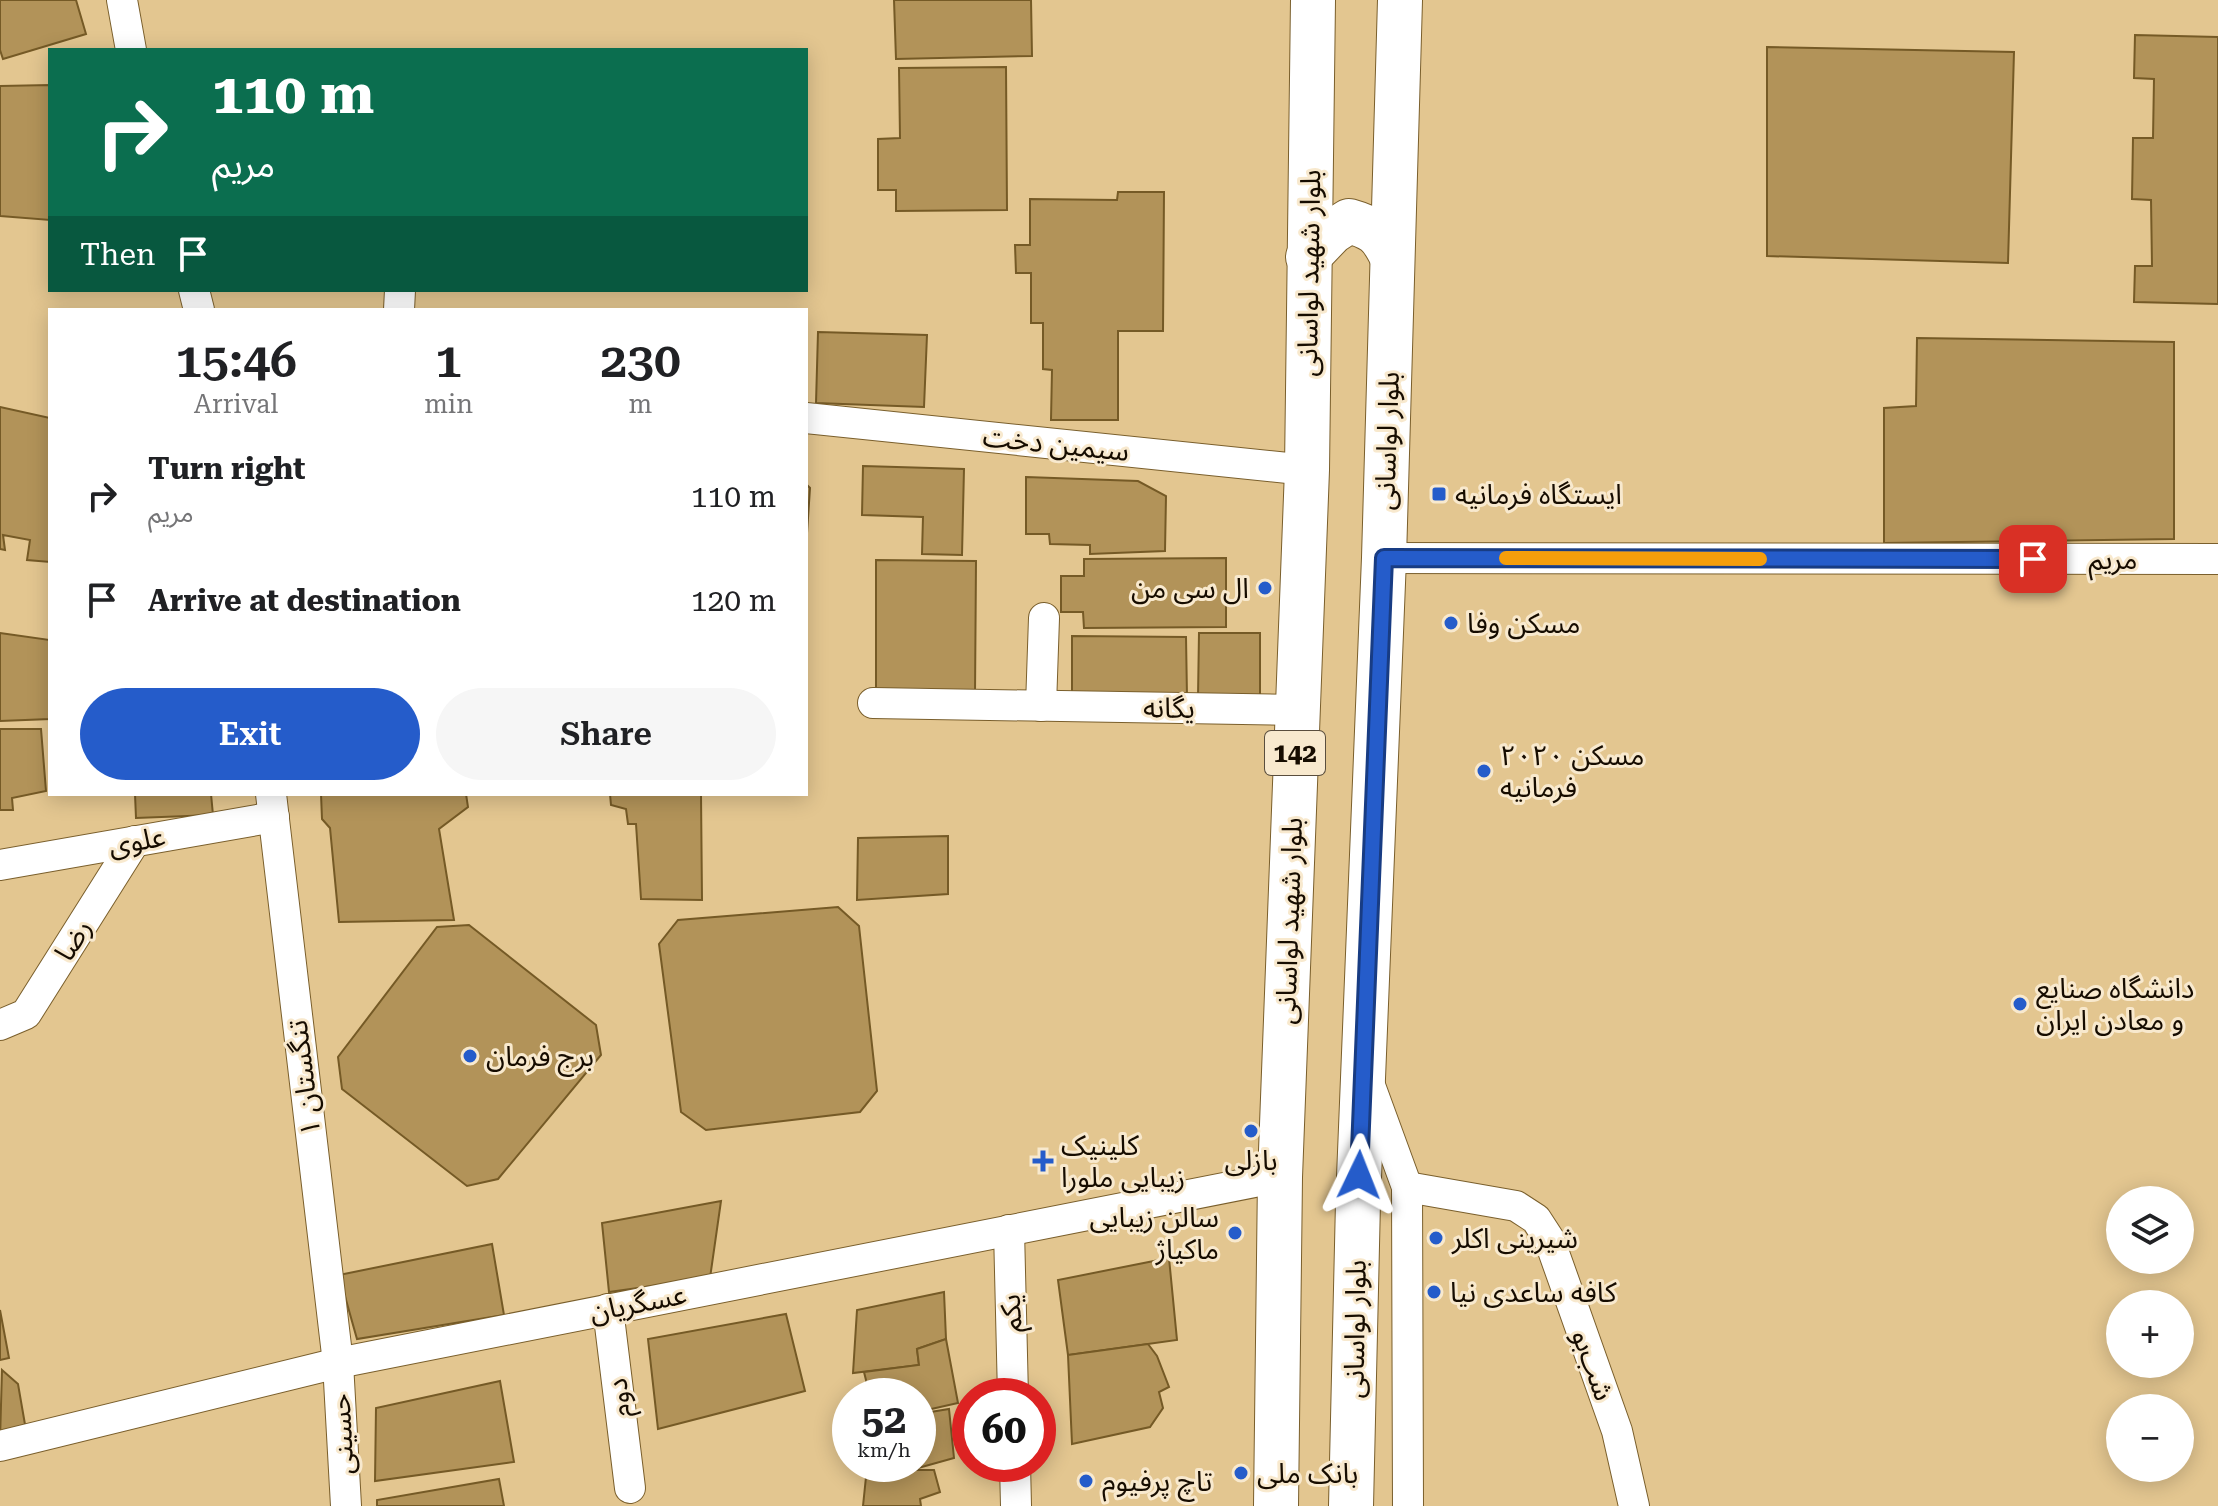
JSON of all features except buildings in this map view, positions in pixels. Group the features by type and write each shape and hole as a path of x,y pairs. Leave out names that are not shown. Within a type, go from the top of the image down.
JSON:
{"main road":[{"name":"بلوار شهید لواسانی","path":"1276,1506 1280,1177 1307,470 1313,0"},
{"name":"بلوار لواسانی","path":"1351,1506 1400,0"},
{"path":"1308,257 1332,232 1349,221 1368,226 1383,239 1392,257"}],"street":[{"path":"122,0 131,48"},
{"name":"سیمین دخت","path":"808,418 1307,470"},
{"name":"مریم","path":"1384,558 2218,559"},
{"path":"1041,706 1044,618"},
{"name":"یگانه","path":"873,703 1297,710"},
{"name":"علوی","path":"0,865 135,841 272,805"},
{"name":"تنگستان ۱","path":"272,805 338,1363"},
{"name":"رضا","path":"0,1025 26,1014 135,841"},
{"path":"1363,1067 1407,1187 1408,1506"},
{"name":"عسگریان","path":"0,1446 338,1363 1280,1177"},
{"name":"شب‌بو","path":"1407,1187 1516,1206 1536,1219 1549,1239 1617,1431 1634,1506"},
{"name":"یکم","path":"1009,1230 1013,1378"},
{"name":"دوم","path":"608,1309 630,1488"},
{"name":"حسینی","path":"338,1363 346,1506"},
{"path":"1015,1482 1016,1506"}],"slow traffic":[{"path":"1506,558 1760,559"}],"place":[{"name":"ایستگاه فرمانیه","path":"1439,494"},
{"name":"ال سی من","path":"1265,588"},
{"name":"مسکن وفا","path":"1451,623"},
{"name":"مسکن ۲۰۲۰ فرمانیه","path":"1484,771"},
{"name":"دانشگاه صنایع و معادن ایران","path":"2020,1004"},
{"name":"برج فرمان","path":"470,1056"},
{"name":"بازلی","path":"1251,1131"},
{"name":"کلینیک زیبایی ملورا","path":"1043,1161"},
{"name":"سالن زیبایی ماکیاژ","path":"1235,1233"},
{"name":"شیرینی اکلر","path":"1436,1238"},
{"name":"کافه ساعدی نیا","path":"1434,1292"},
{"name":"بانک ملی","path":"1241,1473"},
{"name":"تاچ پرفيوم","path":"1086,1481"}],"route":[{"path":"1359,1175 1384,558 2033,559"}]}
